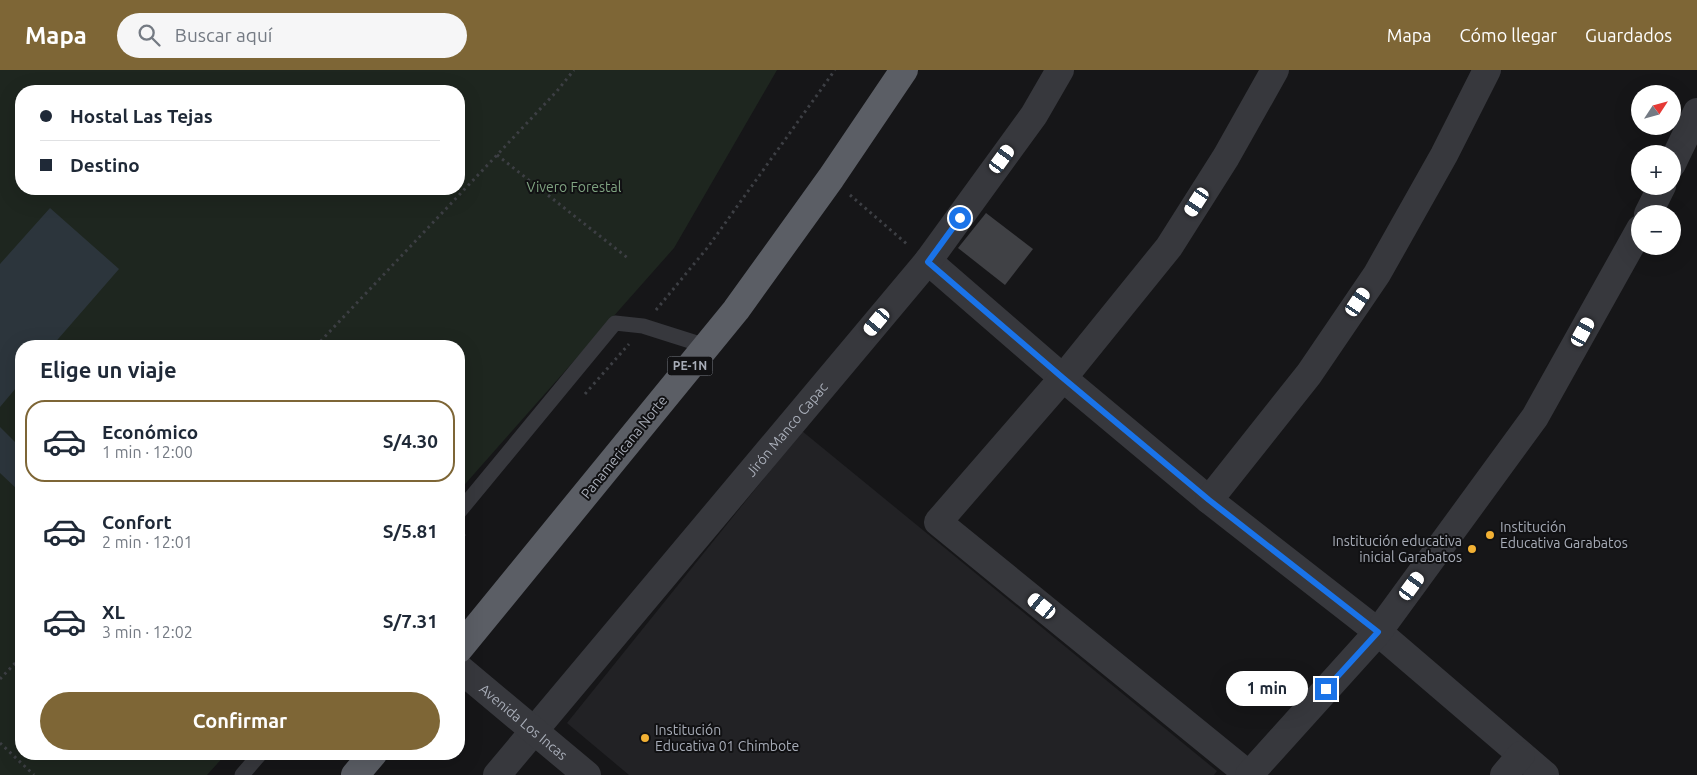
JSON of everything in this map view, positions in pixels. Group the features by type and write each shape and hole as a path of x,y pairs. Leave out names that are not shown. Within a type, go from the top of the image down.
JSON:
{"highway":[{"name":"Panamericana Norte","path":"465,642 736,310 831,178 904,70"},
{"path":"355,775 368,760"}],"street":[{"name":"Jirón Manco Capac","path":"497,775 928,262 1034,115 1060,70"},
{"path":"1275,70 1226,158 1169,247 1063,378 938,522 1249,775 1378,632 1535,417 1631,245"},
{"path":"1209,500 1309,374 1377,274 1444,155 1487,70"},
{"path":"1681,145 1697,112"},
{"path":"928,262 1209,500 1378,632 1512,765 1545,775"},
{"name":"Avenida Los Incas","path":"465,673 587,775"}],"lane":[{"path":"465,505 615,323 643,326 706,346"},
{"path":"242,775 255,760"}],"path":[{"path":"465,189 557,91 574,70"},
{"path":"497,155 629,259"},
{"path":"831,178 928,262"},
{"path":"322,340 459,195"},
{"path":"0,680 15,664"},
{"path":"0,743 15,757"},
{"path":"18,760 34,775"}],"shaded area":[{"path":"50,208 119,269 57,340 15,340 15,389 0,407 0,264"},
{"path":"0,427 15,442 15,487 0,473"},
{"path":"802,431 1217,771 1214,775 629,775 567,723"}],"green space":[{"name":"Vivero Forestal","path":"0,70 777,70 674,248 465,484 465,340 15,340 15,760 221,760 207,775 0,775"}],"building":[{"path":"986,213 1033,249 1005,285 958,248"}],"place":[{"name":"Institución Educativa Garabatos","path":"1490,535"},
{"name":"Institución educativa inicial Garabatos","path":"1472,549"},
{"name":"Institución Educativa 01 Chimbote","path":"645,738"}],"route":[{"path":"960,218 928,262 1209,500 1378,632 1326,689"}]}
